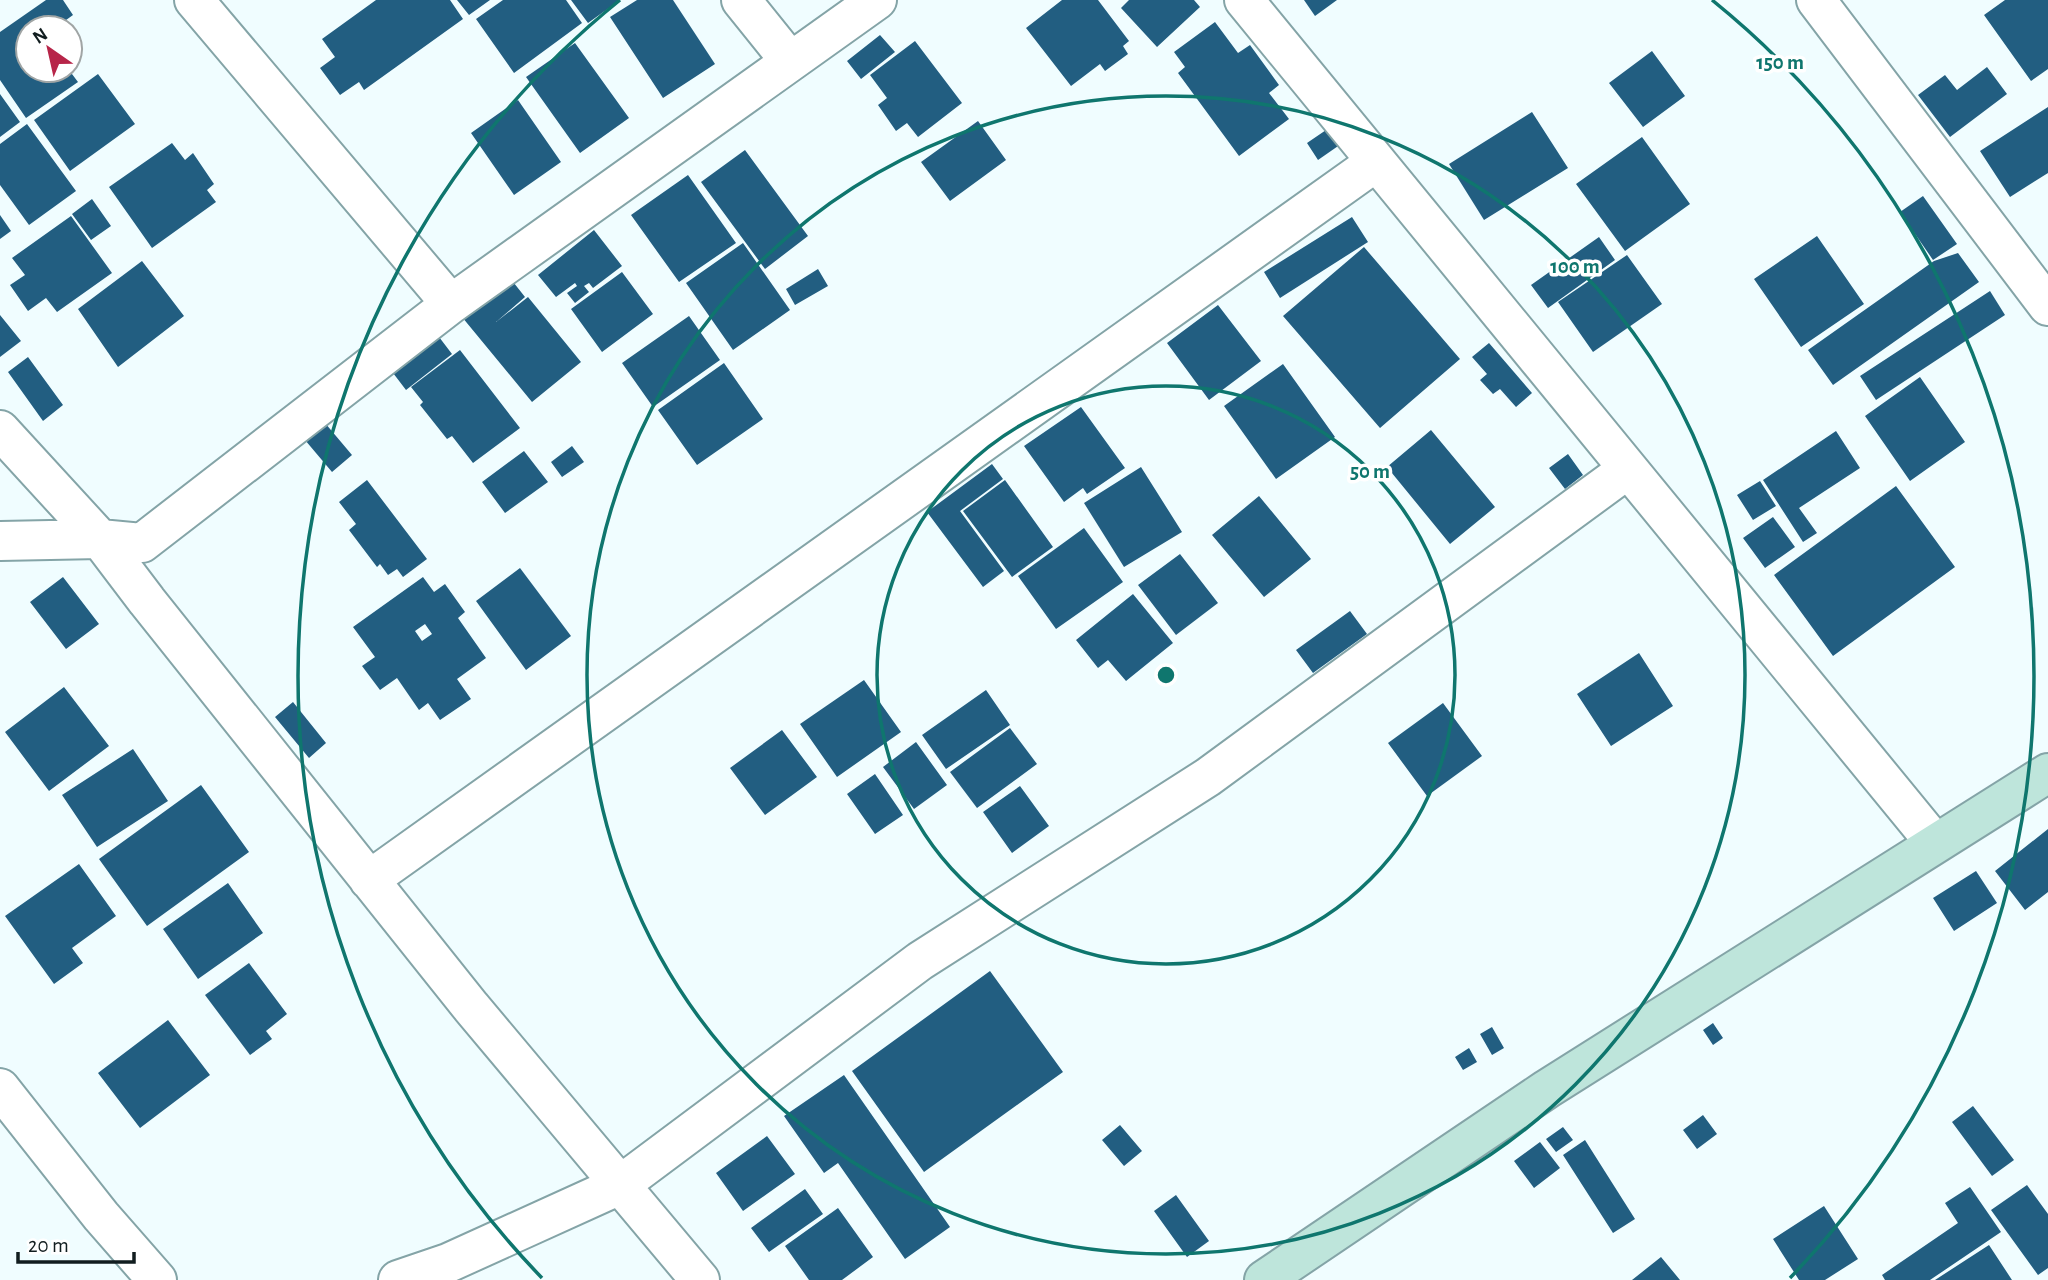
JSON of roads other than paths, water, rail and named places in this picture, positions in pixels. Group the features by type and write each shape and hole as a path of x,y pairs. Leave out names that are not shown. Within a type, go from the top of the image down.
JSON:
{"street":[{"path":"194,0 451,304"},
{"path":"741,0 790,61"},
{"path":"0,541 100,539 142,543 451,304 877,0"},
{"path":"1244,0 1935,844"},
{"path":"1816,0 2048,306"},
{"path":"369,880 1376,162"},
{"path":"0,430 100,539 471,1007 700,1280"},
{"path":"398,1280 448,1263 620,1185 920,961 1208,777 1628,469"},
{"path":"142,543 147,601"},
{"path":"1264,1280 1547,1089 2048,773"},
{"path":"0,1088 101,1216 157,1280"}]}
